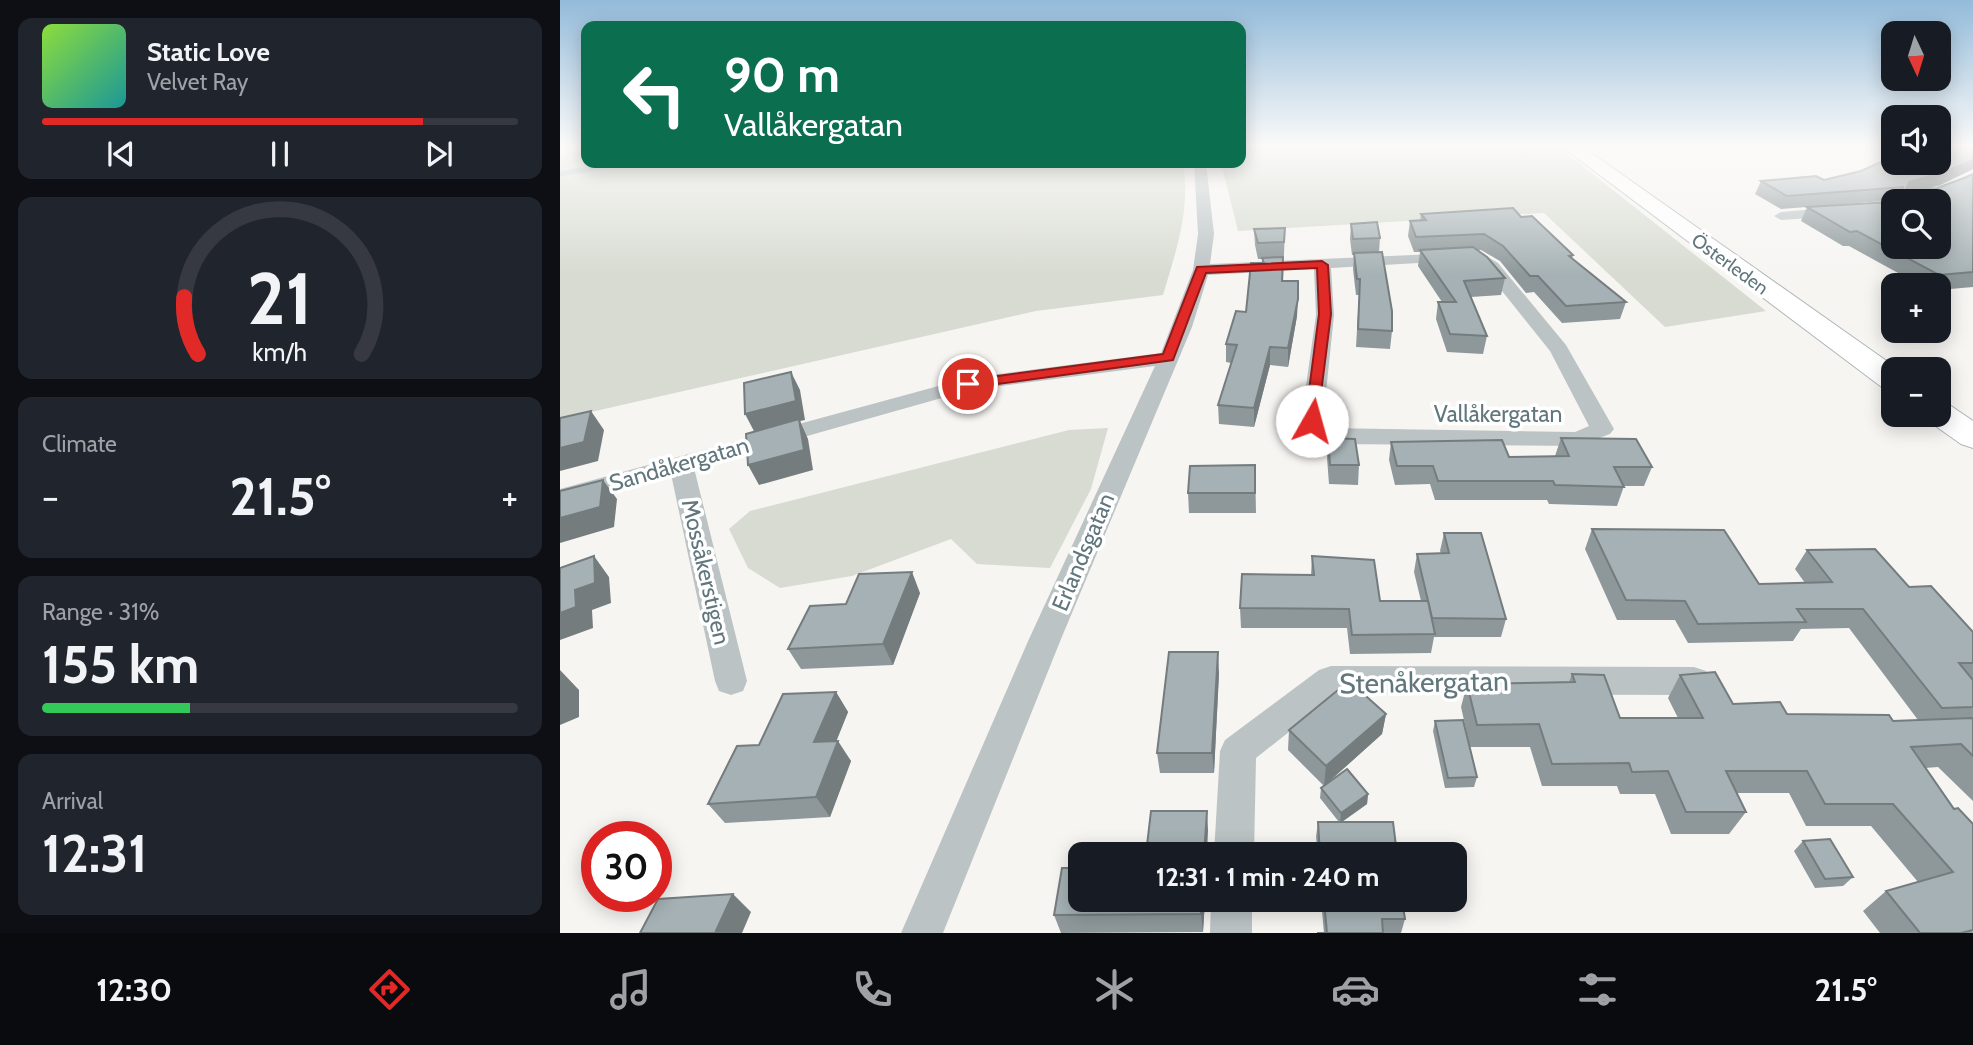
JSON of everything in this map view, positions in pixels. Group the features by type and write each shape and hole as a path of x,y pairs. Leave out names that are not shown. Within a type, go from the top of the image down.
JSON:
{"main road":[{"name":"Österleden","path":"1629,189 1881,372"},
{"path":"1951,421 1973,437"}],"street":[{"name":"Erlandsgatan","path":"922,933 1168,358 1201,270 1206,234 1203,189"},
{"path":"1782,216 1881,209"},
{"name":"Vallåkergatan","path":"1201,270 1474,255 1492,267 1559,349 1602,429 1578,439 1329,437 1318,433 1312,421 1325,314 1322,265"},
{"name":"Sandåkergatan","path":"560,497 968,384 1168,358"},
{"name":"Mossåkerstigen","path":"681,463 731,681"},
{"name":"Stenåkergatan","path":"1234,842 1238,751 1331,680 1694,681"},
{"path":"1231,933 1232,912"}],"shaded area":[{"path":"560,189 1185,189 1184,213 1163,295 1036,311 560,419"},
{"path":"1227,189 1611,189 1766,311 1665,327 1544,213 1238,231"},
{"path":"1108,428 1091,489 1050,568 977,564 951,539 852,576 780,588 748,568 729,529 750,511 1069,430"}],"building":[{"path":"1774,189 1883,189 1787,196"},
{"path":"1906,189 1973,189 1973,272 1935,273 1909,259 1951,259 1951,189"},
{"path":"1881,203 1881,244 1857,231 1850,232 1807,207"},
{"path":"1513,208 1521,217 1532,216 1573,255 1569,256 1626,302 1566,306 1538,276 1530,276 1503,246 1484,234 1416,237 1410,221 1426,220 1421,214"},
{"path":"1377,222 1380,238 1353,239 1351,224"},
{"path":"1285,228 1284,242 1258,243 1254,229"},
{"path":"1473,247 1487,257 1505,278 1464,281 1487,336 1450,334 1438,302 1456,302 1420,250"},
{"path":"1382,252 1392,311 1392,331 1358,329 1360,279 1357,279 1354,253"},
{"path":"1283,257 1282,281 1298,281 1298,299 1288,348 1270,347 1254,408 1218,405 1237,345 1226,344 1236,311 1246,312 1251,263 1264,263 1262,258"},
{"path":"791,372 796,401 745,414 744,383"},
{"path":"591,411 584,442 560,448 560,418"},
{"path":"799,419 804,450 748,465 746,434"},
{"path":"1328,438 1355,439 1359,465 1330,465"},
{"path":"1561,438 1636,439 1652,467 1614,467 1624,487 1555,485 1553,481 1438,481 1433,466 1397,466 1391,442 1502,440 1509,457 1569,456"},
{"path":"1255,465 1255,493 1188,493 1190,466"},
{"path":"603,480 600,507 560,518 560,491"},
{"path":"1592,529 1724,530 1759,584 1832,582 1807,550 1875,549 1909,587 1931,586 1973,632 1973,663 1959,663 1973,680 1973,707 1942,708 1863,609 1797,609 1806,622 1698,624 1685,601 1626,600"},
{"path":"1444,533 1481,533 1506,619 1432,618 1417,554 1449,553"},
{"path":"594,556 595,583 575,590 576,607 560,613 560,568"},
{"path":"1312,556 1374,560 1380,601 1428,601 1435,634 1352,635 1349,609 1240,608 1242,574 1314,575"},
{"path":"912,572 883,644 788,649 810,606 846,604 859,574"},
{"path":"1169,652 1218,652 1212,753 1157,753"},
{"path":"1715,672 1733,704 1780,702 1787,714 1889,715 1893,721 1973,719 1973,756 1961,744 1911,747 1954,809 1958,808 1973,824 1973,930 1961,933 1920,933 1886,891 1953,872 1893,804 1825,804 1807,771 1726,771 1746,812 1686,812 1668,771 1632,772 1629,763 1552,764 1539,724 1477,725 1467,684 1575,682 1572,674 1604,675 1620,718 1703,718 1680,675"},
{"path":"1349,681 1386,714 1326,766 1289,730"},
{"path":"836,692 814,742 838,741 816,797 708,804 737,746 759,745 783,694"},
{"path":"1463,720 1477,777 1448,778 1435,721"},
{"path":"1347,769 1368,794 1341,813 1321,788"},
{"path":"1151,811 1207,811 1205,842 1147,842"},
{"path":"1318,822 1393,822 1396,842 1319,842"},
{"path":"1830,839 1853,877 1825,879 1803,841"},
{"path":"1062,868 1068,868 1068,912 1201,912 1201,914 1054,915"},
{"path":"733,894 715,933 640,933 651,912 672,912 672,898"},
{"path":"1325,912 1404,912 1405,919 1382,919 1383,933 1327,933"}],"route":[{"path":"968,384 1168,358 1182,327 1201,270 1322,265 1325,314 1312,421"}]}
